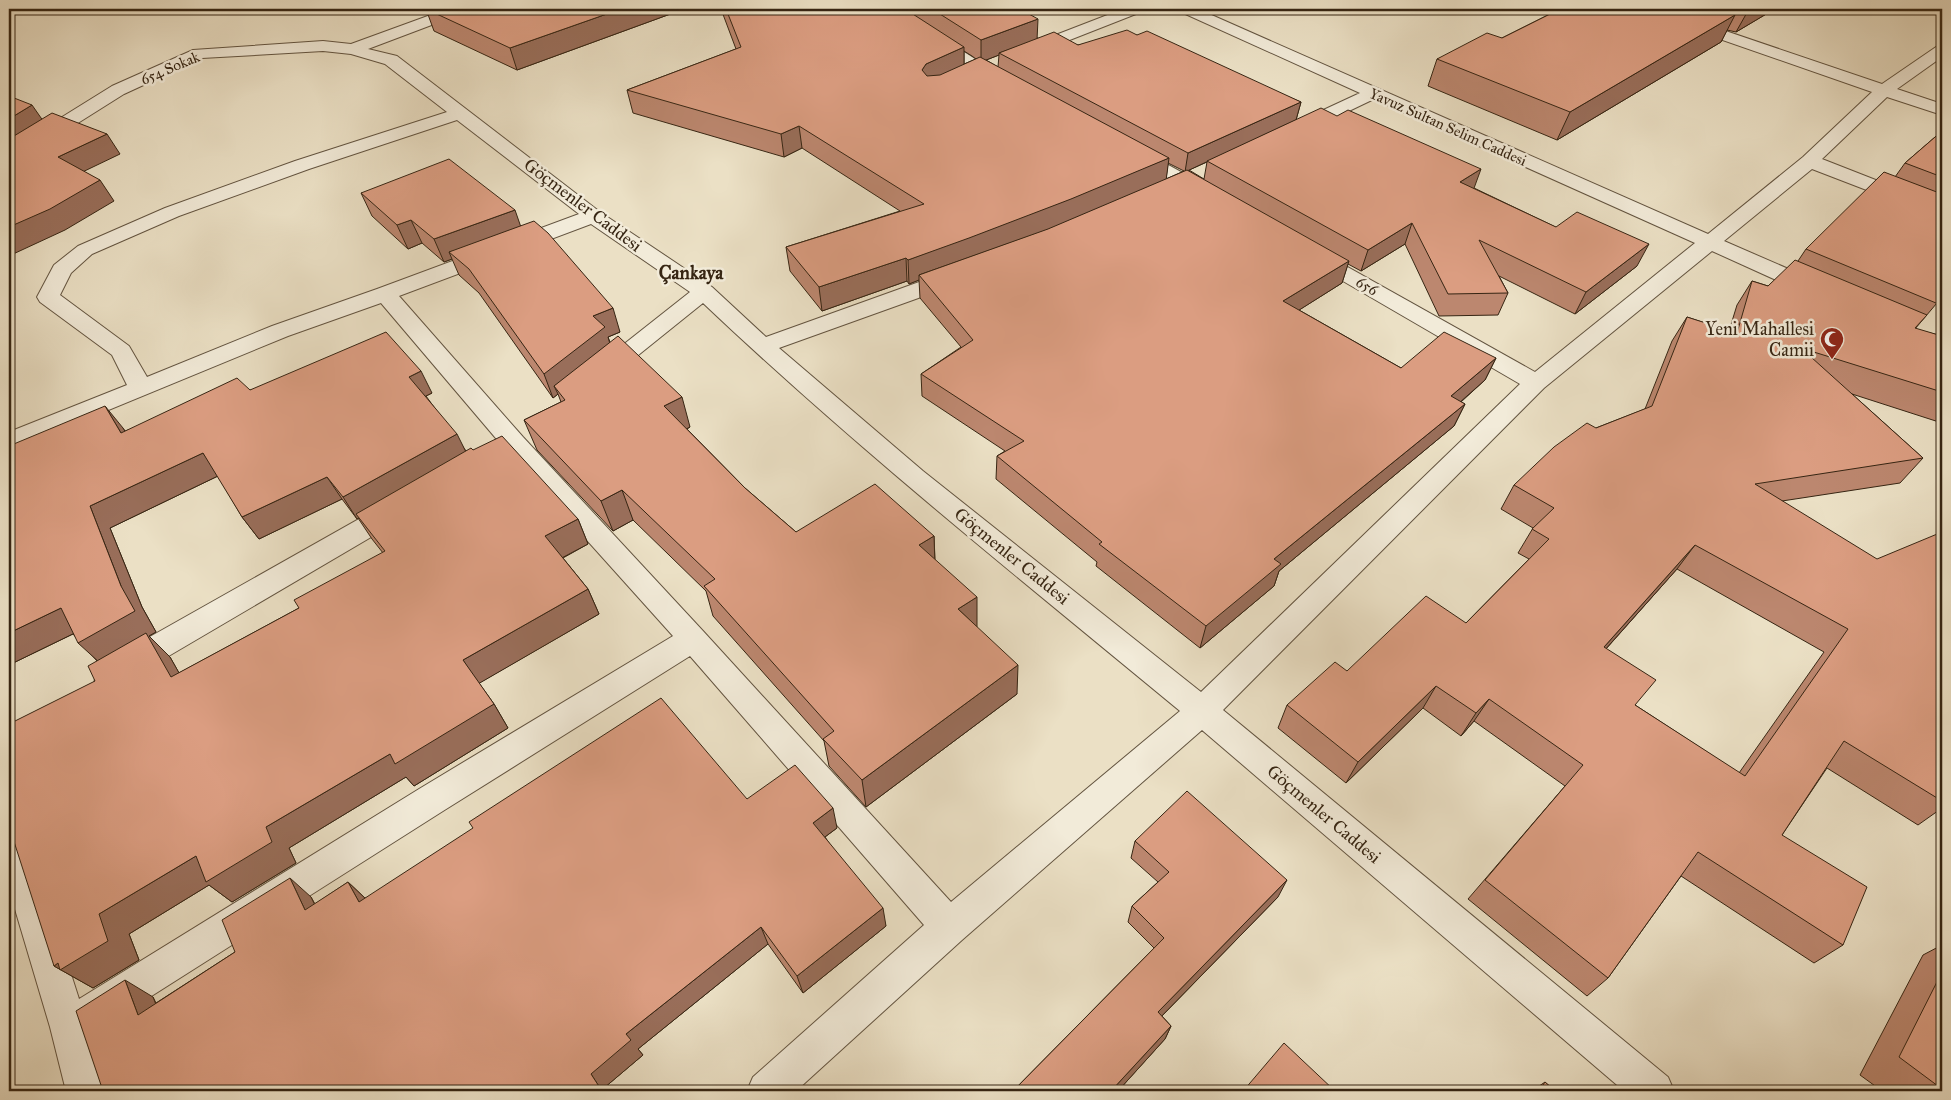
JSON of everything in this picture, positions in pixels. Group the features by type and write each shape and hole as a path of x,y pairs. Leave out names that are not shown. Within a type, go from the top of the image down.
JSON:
{"street":[{"path":"352,49 461,9"},
{"path":"887,9 973,74 1014,88"},
{"path":"1017,56 1136,9"},
{"name":"Yavuz Sultan Selim Caddesi","path":"1186,9 1709,244 1835,298"},
{"path":"1647,9 1942,110"},
{"name":"654 Sokak","path":"9,158 118,90 198,53 323,46 352,49"},
{"name":"Göçmenler Caddesi","path":"352,49 391,60 593,216 704,292 762,346 914,477 1202,711 1654,1091"},
{"path":"767,1091 949,927 1202,711 1536,384 1810,161 1884,90 1942,50"},
{"path":"973,74 999,63"},
{"path":"1283,135 1373,93"},
{"path":"142,388 121,351 48,297 62,270 85,250 209,198 302,165 461,113"},
{"path":"1116,144 1219,201"},
{"path":"1810,161 1942,213"},
{"path":"9,442 280,331 593,216"},
{"name":"656","path":"1296,245 1536,384"},
{"path":"762,346 969,272"},
{"path":"582,388 704,292"},
{"path":"385,294 505,448 693,639 949,927"},
{"path":"505,448 536,425"},
{"path":"103,679 419,497"},
{"path":"69,1027 430,800 693,639"},
{"path":"9,833 69,1027 86,1091"}],"building":[{"path":"426,9 621,9 510,48"},
{"path":"726,9 905,9 964,47 926,64 922,70 927,76 940,75 980,57 1169,158 1071,199 969,238 908,260 906,258 819,287 786,247 924,204 799,126 781,134 627,90 741,47"},
{"path":"932,9 1020,9 1038,19 981,40"},
{"path":"1560,9 1716,9 1735,15 1570,112 1437,59 1487,33 1502,38"},
{"path":"1127,30 1137,35 1147,31 1301,102 1188,153 999,53 1054,32 1078,45"},
{"path":"9,96 32,105 9,119"},
{"path":"1321,108 1337,116 1348,110 1481,169 1460,182 1556,227 1577,212 1649,244 1586,292 1479,240 1508,293 1448,294 1412,223 1368,250 1207,161"},
{"path":"52,113 107,134 58,157 100,180 50,209 9,227 9,139"},
{"path":"1942,131 1942,177 1905,163"},
{"path":"449,159 515,210 434,239 411,220 397,225 361,193"},
{"path":"1187,170 1349,261 1283,301 1401,368 1444,332 1496,358 1451,396 1465,404 1274,559 1281,564 1206,626 1099,544 1102,542 997,456 1024,441 921,374 973,340 919,275 1048,229"},
{"path":"1884,172 1942,194 1942,296 1936,303 1806,249"},
{"path":"534,221 548,233 613,308 593,316 605,327 544,374 469,269 449,252"},
{"path":"1795,260 1927,315 1915,328 1942,336 1942,392 1801,348 1923,458 1755,484 1877,559 1942,532 1942,801 1844,741 1782,835 1867,887 1843,945 1698,852 1608,978 1485,880 1583,765 1489,699 1476,713 1436,686 1358,762 1287,705 1335,662 1347,671 1426,596 1466,623 1549,539 1532,529 1554,508 1514,485 1554,447 1587,423 1596,428 1652,406 1687,317 1737,333 1752,281 1768,286","holes":["1695,545 1848,629 1745,776 1635,705 1656,680 1604,647"]},
{"path":"386,332 421,371 409,377 457,434 343,497 327,477 242,517 203,453 90,506 121,586 135,611 78,643 61,608 9,633 9,446 105,406 121,433 237,378 250,390"},
{"path":"618,336 682,397 664,406 745,488 796,532 875,484 934,536 919,545 977,597 958,609 1018,665 862,780 823,739 834,731 704,586 715,579 622,490 601,501 524,420 565,400 554,386"},
{"path":"502,436 578,519 545,536 588,589 463,660 494,704 395,764 390,754 266,827 272,842 206,882 196,856 99,914 108,941 60,970 58,963 54,966 9,826 9,724 95,681 88,666 146,633 171,677 299,608 294,600 385,551 356,514 471,448 473,450"},
{"path":"661,698 747,799 795,765 833,808 813,823 883,908 797,976 761,927 626,1034 631,1040 591,1074 602,1091 103,1091 76,1011 125,980 138,1015 235,952 222,920 290,878 305,910 348,882 359,902 473,828 469,822"},
{"path":"1187,791 1287,880 1158,1012 1171,1026 1111,1091 1013,1091 1164,938 1132,906 1169,872 1135,841"},
{"path":"1942,972 1942,1089 1899,1057"},
{"path":"1284,1043 1335,1091 1245,1091"},
{"path":"1545,1082 1555,1091 1539,1091"}],"place":[{"name":"Yeni Mahallesi Camii","path":"1832,360"}],"district":[{"name":"Çankaya","path":"691,272"}]}
